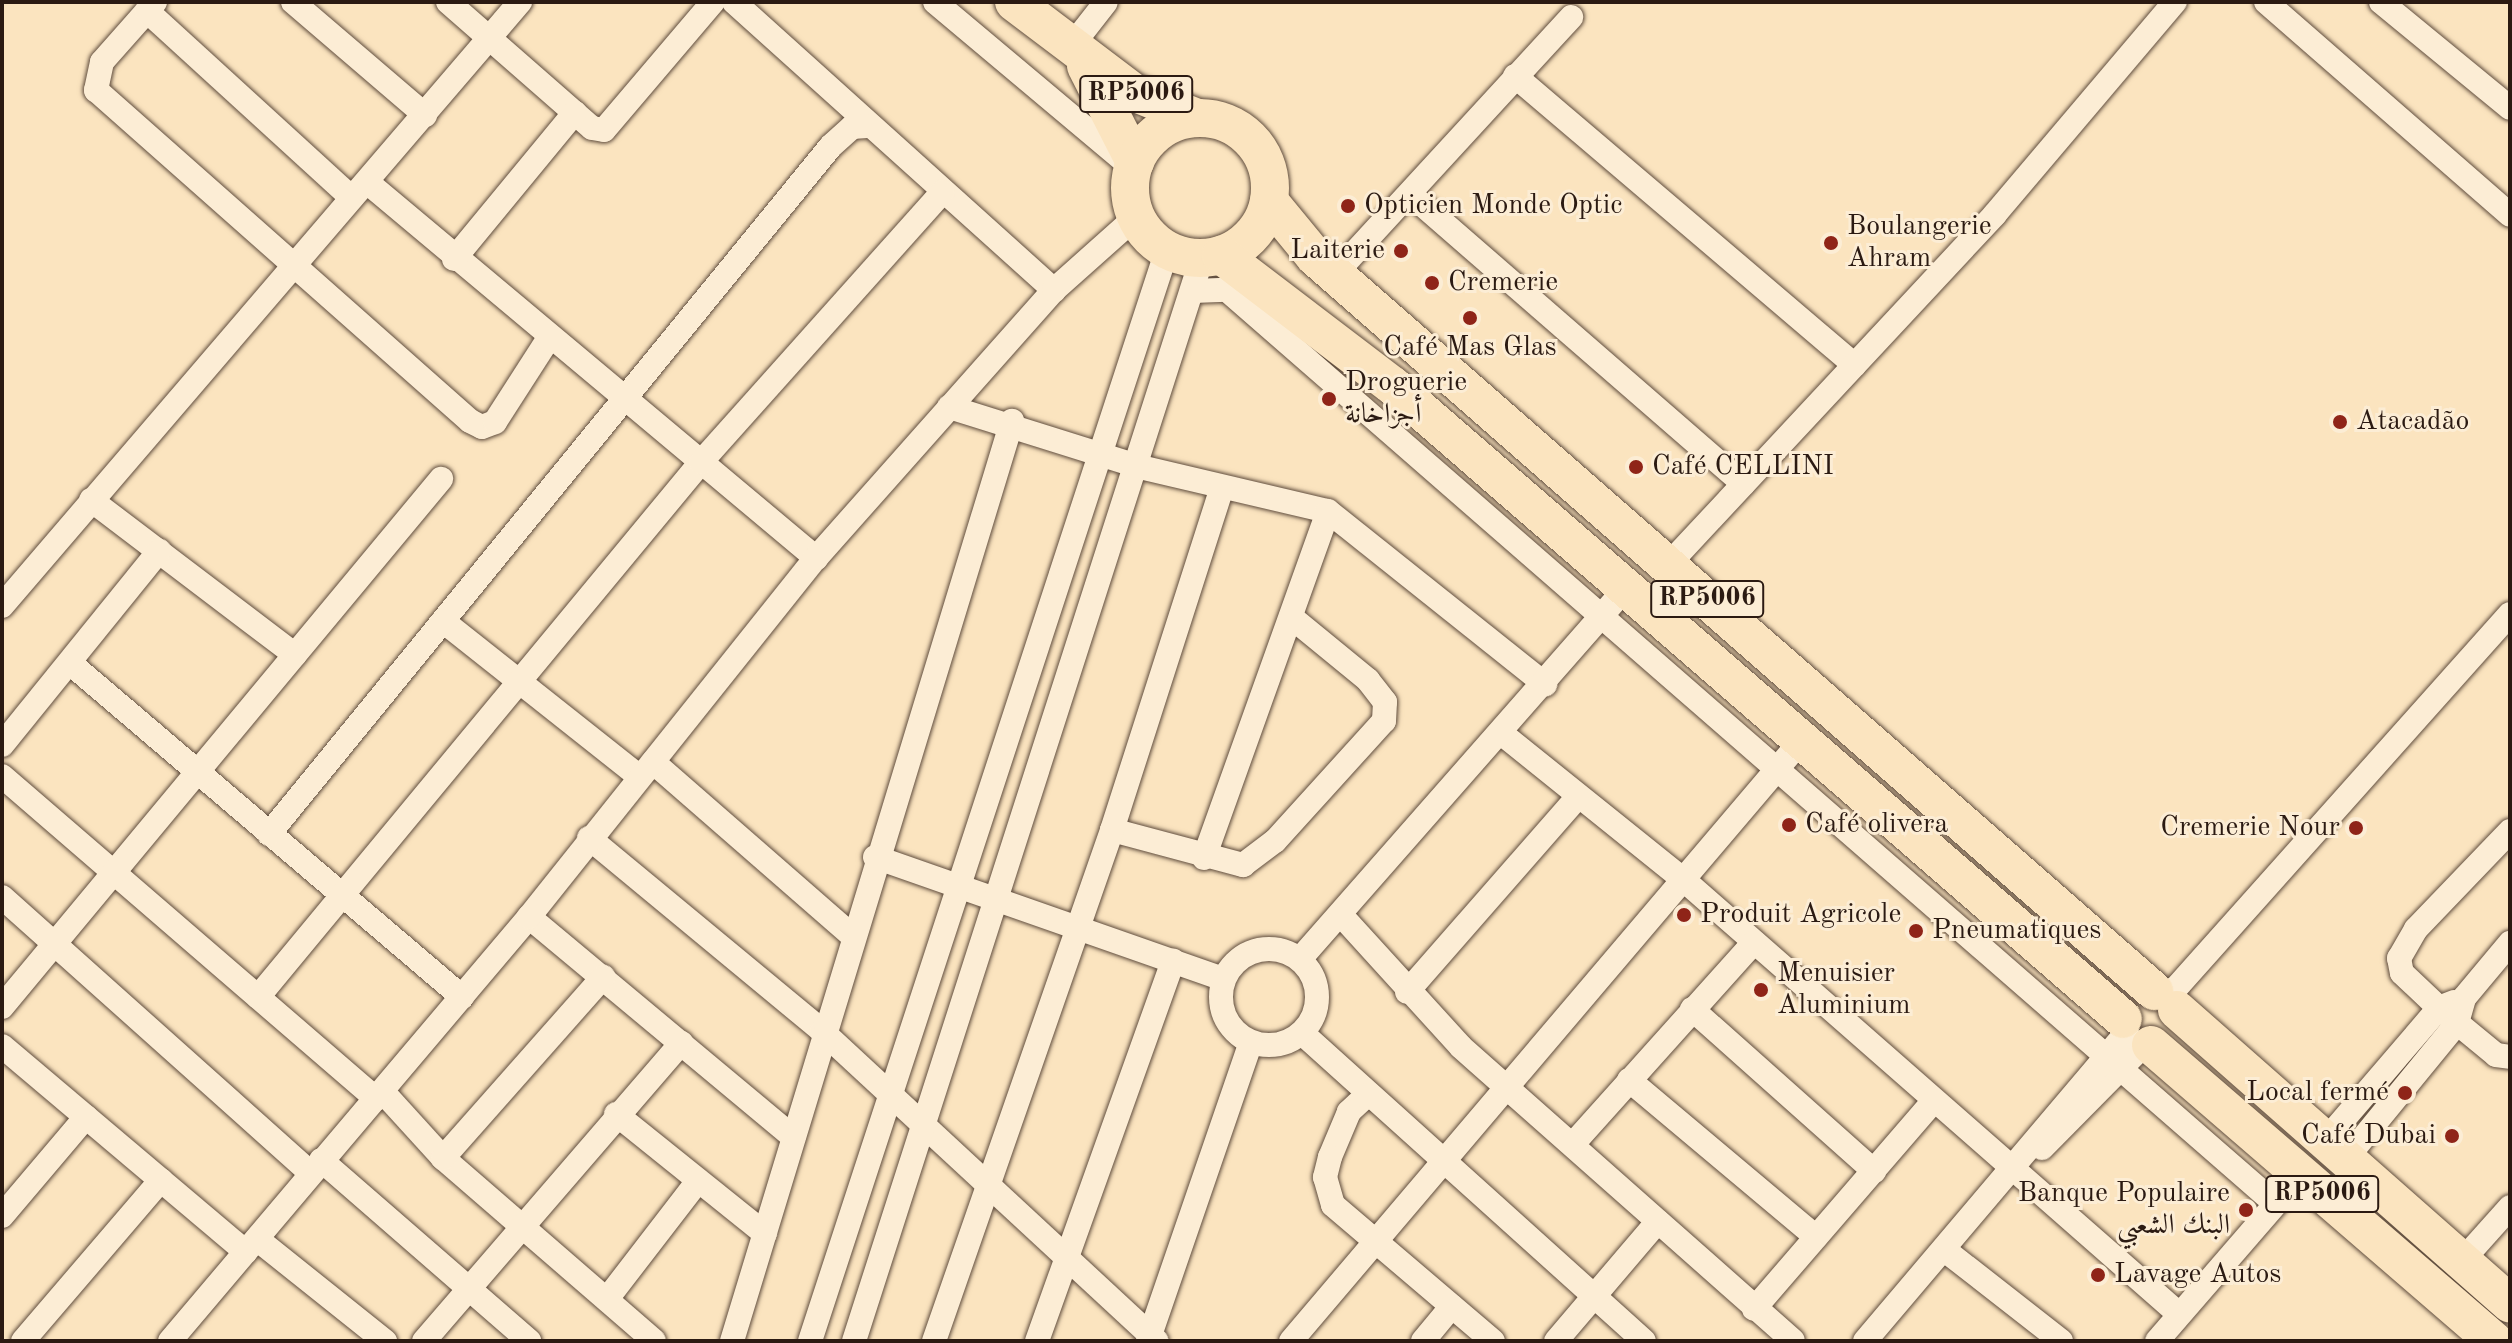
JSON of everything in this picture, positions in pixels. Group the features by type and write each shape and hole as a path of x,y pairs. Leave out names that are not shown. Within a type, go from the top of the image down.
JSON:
{"main road":[{"name":"RP5006","path":"1014,2 1075,52 1133,92 1197,118 1224,122 1251,140 1267,168 1269,201 1335,274 2166,999 2460,1263 2510,1304"},
{"name":"RP5006","path":"1075,52 1134,165 1136,217 1195,263 1294,305 1626,588 1790,754 2129,1045 2288,1190 2494,1341"},
{"name":"RP5006","path":"1134,165 1157,133 1197,118"},
{"path":"1195,263 1249,238 1269,201"},
{"path":"2129,1045 2173,1034 2166,999"}],"street":[{"path":"293,2 425,115"},
{"path":"448,2 575,112 604,130 713,2"},
{"path":"2,606 300,263 520,2"},
{"path":"734,2 867,126 1054,290"},
{"path":"935,2 1134,165"},
{"path":"1075,52 1106,2"},
{"path":"1668,565 1995,214 2175,2"},
{"path":"2266,2 2510,215"},
{"path":"2381,2 2510,108"},
{"path":"549,338 495,422 482,427 300,263 96,90 102,62 151,6 360,190 454,259 816,558"},
{"path":"1335,274 1571,17"},
{"path":"1515,76 1855,365"},
{"path":"454,259 575,112"},
{"path":"269,834 831,146 852,127 867,126"},
{"path":"258,997 701,462 942,192"},
{"path":"1410,194 1744,484"},
{"path":"170,1341 529,917 589,838 816,558 1054,290 1136,217"},
{"path":"810,1341 1101,452 1195,263"},
{"path":"854,1341 919,1126 1140,467 1195,263"},
{"path":"1195,263 1600,619 1790,754 1685,881 1503,1085 1291,1341"},
{"path":"949,407 1012,421 1140,467 1222,487 1270,492 1328,511 1545,684"},
{"path":"732,1341 851,935 1012,421"},
{"path":"2,1007 56,946 441,479"},
{"path":"934,1341 1112,830 1222,487"},
{"path":"91,500 295,655"},
{"path":"1204,858 1328,511"},
{"path":"2,745 159,551"},
{"path":"1300,959 1545,684 1626,588"},
{"path":"2166,999 2510,614"},
{"path":"1112,830 1236,867 1254,860 1384,721 1385,702 1368,680 1291,617"},
{"path":"443,621 521,683 647,770 851,935"},
{"path":"70,663 462,997"},
{"path":"1501,733 1577,798 1685,881 1932,1103 2179,1314"},
{"path":"2,776 258,997 380,1096 443,1158 654,1341"},
{"path":"1407,992 1577,798"},
{"path":"2510,831 2403,946 2402,973 2496,1055 2510,1057"},
{"path":"589,838 822,1031 888,1099 991,1182 1151,1339 1251,1042"},
{"path":"875,857 1223,979"},
{"path":"2,897 316,1167 529,1341"},
{"path":"1341,915 1407,992 1503,1085 1793,1341"},
{"path":"529,917 793,1137"},
{"path":"1573,1144 1754,942"},
{"path":"2335,1150 2510,943"},
{"path":"1255,950 1300,959 1317,993 1302,1033 1283,1043 1251,1042 1222,1011 1223,979 1255,950"},
{"path":"1037,1341 1173,961"},
{"path":"443,1158 603,977"},
{"path":"1692,1009 1874,1171"},
{"path":"1302,1033 1438,1163 1644,1341"},
{"path":"424,1341 616,1114 681,1043"},
{"path":"1865,1341 2032,1152 2052,1143 2129,1045"},
{"path":"2,1046 161,1180 385,1341"},
{"path":"1629,1080 1816,1237"},
{"path":"1367,1095 1337,1133 1325,1177 1333,1205 1493,1341"},
{"path":"1754,1309 1932,1103"},
{"path":"616,1114 765,1234"},
{"path":"2,1216 86,1117"},
{"path":"23,1341 161,1180"},
{"path":"607,1299 697,1182"},
{"path":"2157,1341 2288,1190"},
{"path":"2460,1263 2510,1207"},
{"path":"1556,1341 1658,1221"},
{"path":"1946,1251 2031,1332 2061,1341"},
{"path":"1423,1341 1452,1306"},
{"path":"2,1333 11,1341"}],"place":[{"name":"Opticien Monde Optic","path":"1348,206"},
{"name":"Boulangerie Ahram","path":"1831,243"},
{"name":"Laiterie","path":"1401,251"},
{"name":"Cremerie","path":"1432,283"},
{"name":"Café Mas Glas","path":"1470,318"},
{"name":"Droguerie أجزاخانة","path":"1329,399"},
{"name":"Atacadão","path":"2340,422"},
{"name":"Café CELLINI","path":"1636,467"},
{"name":"Café olivera","path":"1789,825"},
{"name":"Cremerie Nour","path":"2356,828"},
{"name":"Produit Agricole","path":"1684,915"},
{"name":"Pneumatiques","path":"1916,931"},
{"name":"Menuisier Aluminium","path":"1761,990"},
{"name":"Local fermé","path":"2405,1093"},
{"name":"Café Dubai","path":"2452,1136"},
{"name":"Banque Populaire البنك الشعبي","path":"2246,1210"},
{"name":"Lavage Autos","path":"2098,1275"}]}
